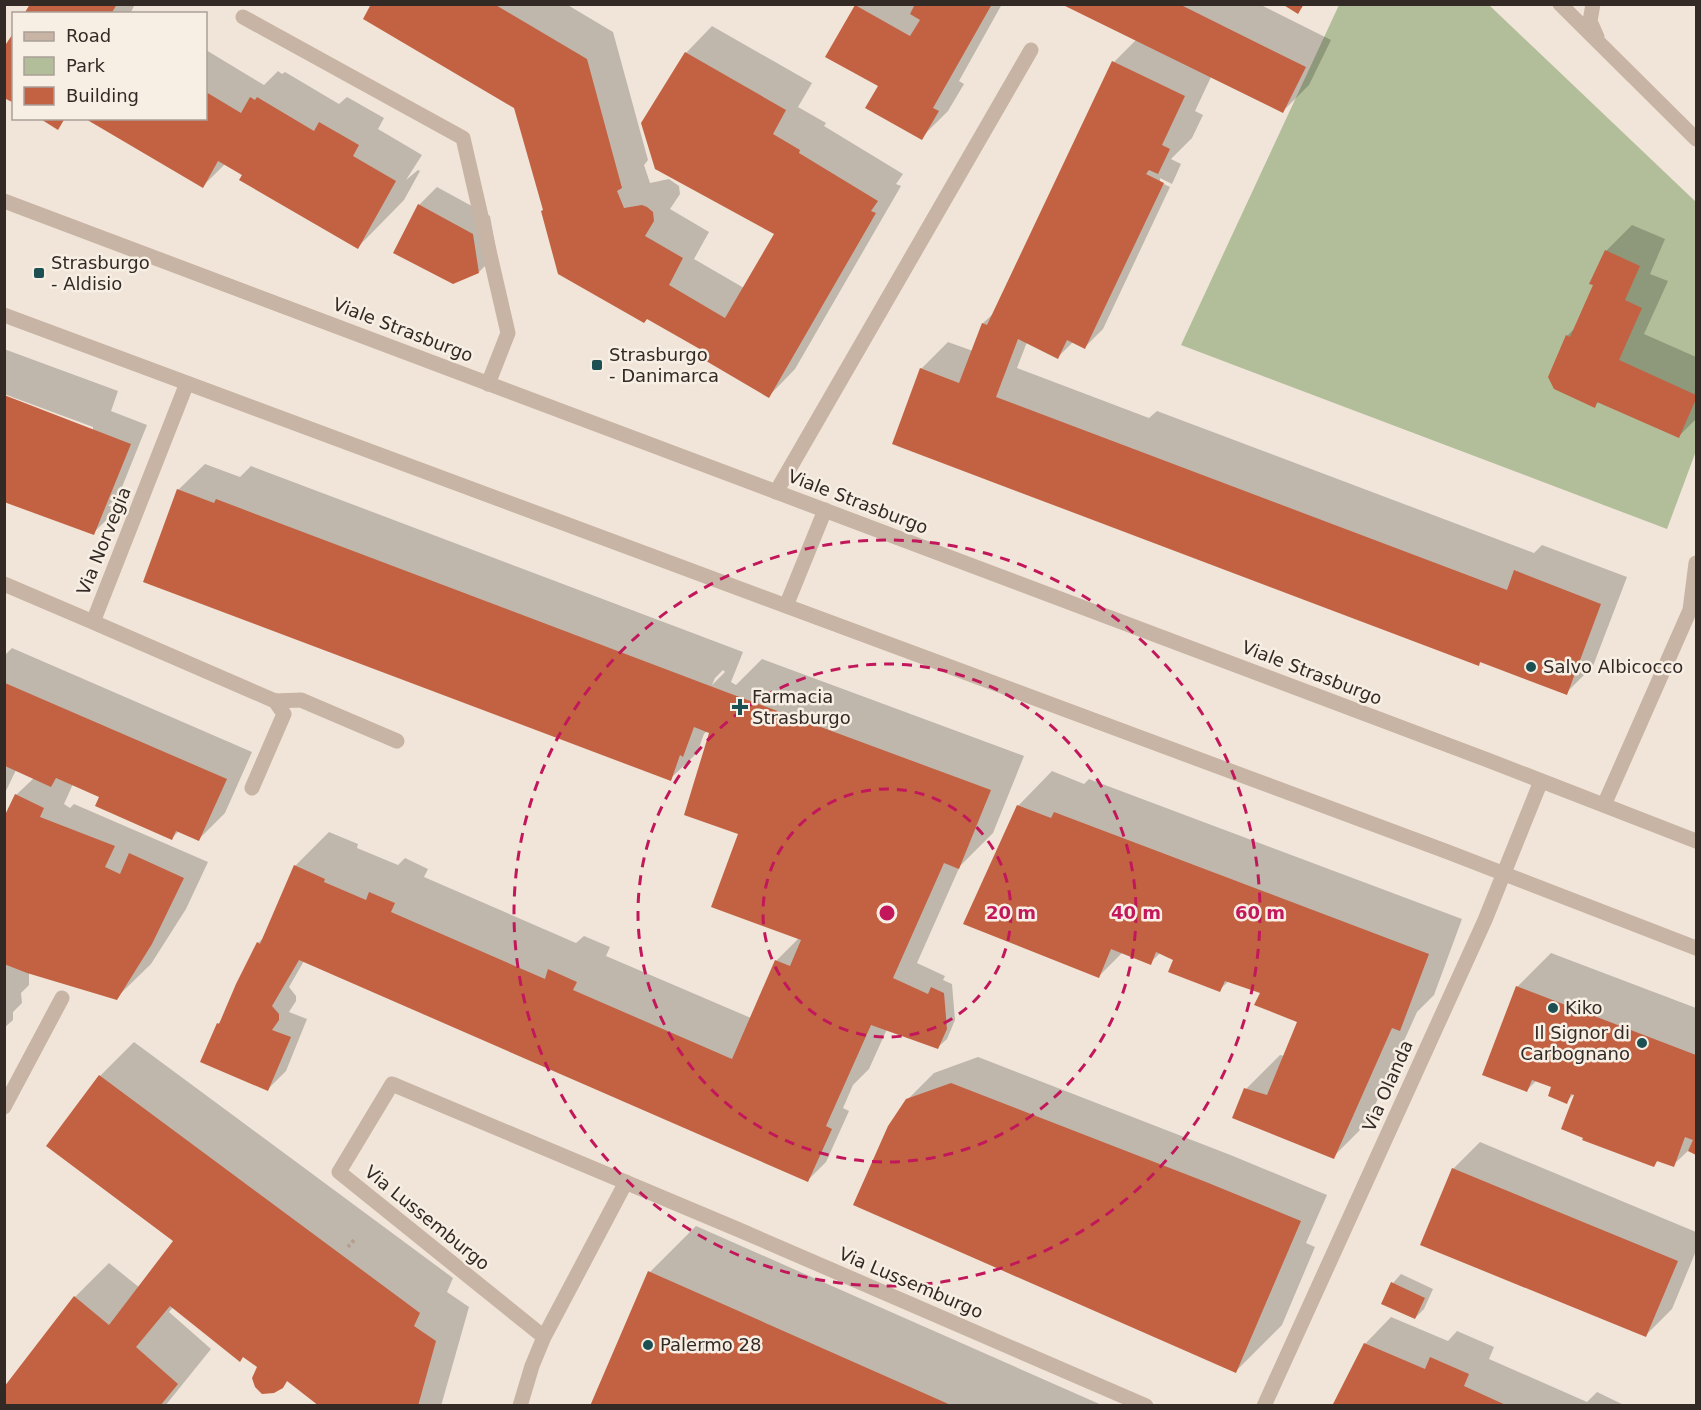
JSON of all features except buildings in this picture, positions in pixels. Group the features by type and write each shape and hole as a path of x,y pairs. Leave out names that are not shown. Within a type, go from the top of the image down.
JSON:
{"street":[{"path":"1560,4 1696,139"},
{"path":"1593,4 1590,21 1599,43"},
{"path":"243,17 464,138 508,333 488,384"},
{"path":"776,492 1031,50"},
{"name":"Viale Strasburgo","path":"4,201 1696,841"},
{"path":"4,315 1504,873 1696,948"},
{"name":"Via Norvegia","path":"4,584 93,622 188,383"},
{"path":"786,606 825,510"},
{"path":"1604,805 1690,610 1696,563"},
{"path":"93,622 275,701 301,700 397,741"},
{"path":"252,788 284,714 275,701"},
{"name":"Via Olanda","path":"1264,1406 1475,942 1541,781"},
{"path":"4,1107 62,998"},
{"name":"Via Lussemburgo","path":"544,1337 339,1172 392,1084 1146,1406"},
{"path":"520,1406 532,1366 544,1337 626,1182"}],"path":[{"path":"348,1247 354,1240"}],"green space":[{"path":"1339,5 1489,5 1696,202 1696,451 1667,529 1181,345"}],"place":[{"name":"Strasburgo - Aldisio","path":"39,273"},
{"name":"Strasburgo - Danimarca","path":"597,365"},
{"name":"Salvo Albicocco","path":"1531,667"},
{"name":"Farmacia Strasburgo","path":"740,707"},
{"name":"Kiko","path":"1553,1008"},
{"name":"Il Signor di Carbognano","path":"1642,1043"},
{"name":"Palermo 28","path":"648,1345"}]}
